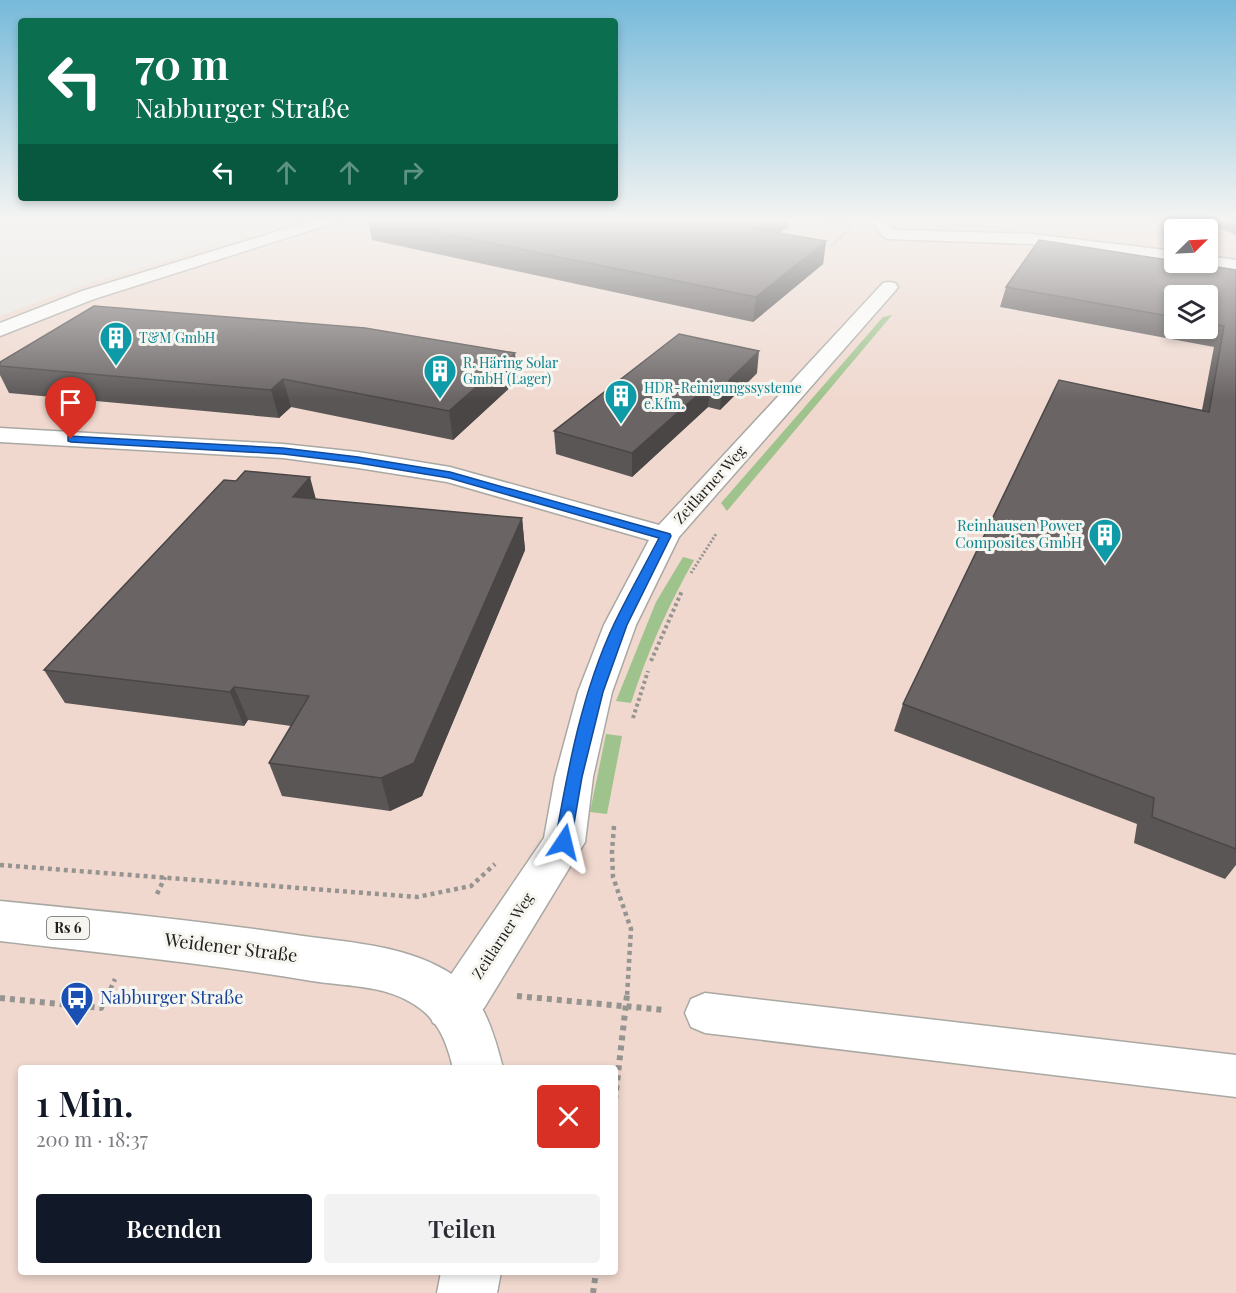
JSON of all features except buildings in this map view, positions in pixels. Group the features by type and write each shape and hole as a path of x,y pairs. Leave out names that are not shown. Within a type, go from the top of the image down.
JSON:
{"street":[{"path":"0,330 88,295 138,279"},
{"name":"Zeitlarner Weg","path":"458,999 564,842 574,777 595,692 620,625 665,536 681,514 889,287"},
{"path":"0,435 283,451 358,460 450,475 665,536"},
{"name":"Weidener Straße","path":"0,921 234,946 404,974 441,994 458,999"},
{"path":"458,999 477,1065"},
{"path":"467,1293 470,1275"}],"lane":[{"path":"705,1013 1236,1076"}],"path":[{"path":"631,725 650,665 669,620 691,572 720,528"},
{"path":"614,823 610,856 617,893 631,926 626,1007 618,1075"},
{"path":"564,842 612,845"},
{"path":"0,865 417,897 471,886 497,863"},
{"path":"0,999 101,1008"},
{"path":"458,999 705,1013"},
{"path":"593,1293 596,1275"}],"shaded area":[{"path":"102,279 1236,279 1236,1293 0,1293 0,316"}],"green space":[{"path":"892,315 727,511 721,503 883,317"},
{"path":"683,557 694,560 659,630 631,703 616,701 656,602"},
{"path":"606,734 622,736 607,814 590,812"}],"place":[{"name":"T&M GmbH","path":"116,367"},
{"name":"R. Häring Solar GmbH (Lager)","path":"440,400"},
{"name":"HDR-Reinigungssysteme e.Kfm.","path":"621,425"},
{"name":"Reinhausen Power Composites GmbH","path":"1105,564"},
{"name":"Nabburger Straße","path":"77,1027"}],"route":[{"path":"71,439 283,451 450,475 665,536 620,625 595,692 574,777 564,842"}]}
